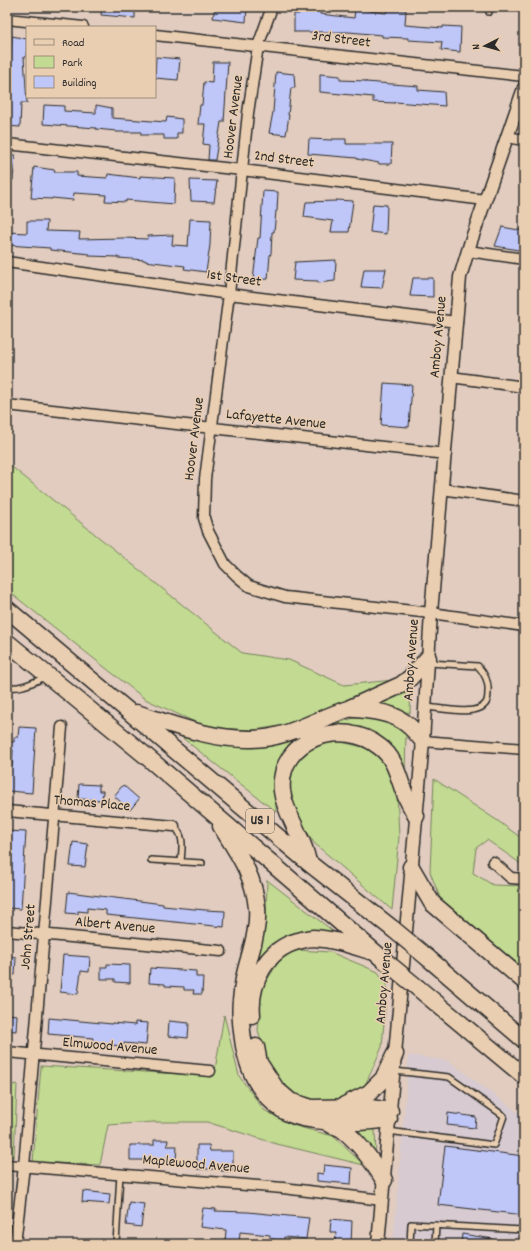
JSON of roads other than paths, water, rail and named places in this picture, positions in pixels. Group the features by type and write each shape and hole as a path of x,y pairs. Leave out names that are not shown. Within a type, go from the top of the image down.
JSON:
{"highway":[{"name":"US 1","path":"7,609 129,710 309,863 393,929 524,1040"},
{"name":"US 1","path":"7,642 146,756 379,956 524,1076"},
{"path":"129,710 197,732 219,737 254,739 278,735 304,727 350,709 402,685 428,661"},
{"path":"350,709 378,711 399,718 413,728 423,741"},
{"path":"309,863 300,837 287,811 282,785 285,768 294,752 314,738 334,733 346,733 358,735 370,740 381,748 396,767 404,792 416,816"},
{"path":"211,811 243,860 252,883 257,909 255,933 240,1003 242,1033 246,1058 255,1081 267,1097 285,1111 318,1120 342,1129 359,1145 374,1163 384,1180"},
{"path":"411,867 432,903 524,981"},
{"path":"379,956 336,941 312,938 288,944 271,956 257,977 251,1005 254,1037 259,1063 276,1089 290,1101 312,1108 364,1107 389,1121"},
{"path":"338,1108 368,1093 383,1079 390,1071 395,1054"},
{"path":"318,1120 346,1122 389,1121"}],"street":[{"name":"Hoover Avenue","path":"272,7 258,46 248,113 229,294 205,479 204,518 208,531 225,564 249,586 284,597 431,613 524,626"},
{"path":"7,19 74,26"},
{"name":"3rd Street","path":"156,35 524,76"},
{"name":"Amboy Avenue","path":"395,1054 423,741 431,613 446,454 460,277 524,88"},
{"path":"507,137 524,140"},
{"name":"2nd Street","path":"7,144 242,170 485,200"},
{"path":"468,250 524,259"},
{"name":"1st Street","path":"7,262 229,294 457,322"},
{"path":"451,377 524,387"},
{"name":"Lafayette Avenue","path":"7,405 446,454"},
{"path":"442,490 524,501"},
{"name":"John Street","path":"15,1244 24,1166 62,727"},
{"path":"423,741 524,749"},
{"name":"Thomas Place","path":"7,811 174,826"},
{"path":"493,862 511,878 524,879"},
{"name":"Albert Avenue","path":"7,931 221,952"},
{"name":"Elmwood Avenue","path":"7,1052 210,1071"},
{"path":"378,1244 389,1121 390,1071"},
{"name":"Maplewood Avenue","path":"7,1165 283,1188 382,1200"}],"lane":[{"path":"425,707 471,711 479,709 488,699 488,686 486,678 478,666 428,661"},
{"path":"8,687 20,686 48,676"},
{"path":"174,826 180,832 182,841 181,862"},
{"path":"152,860 202,863"},
{"path":"389,1121 494,1145 504,1116 449,1077 390,1071"},
{"path":"116,1244 120,1174"},
{"path":"410,1244 412,1224 524,1230"},
{"path":"435,1244 436,1225"}]}
